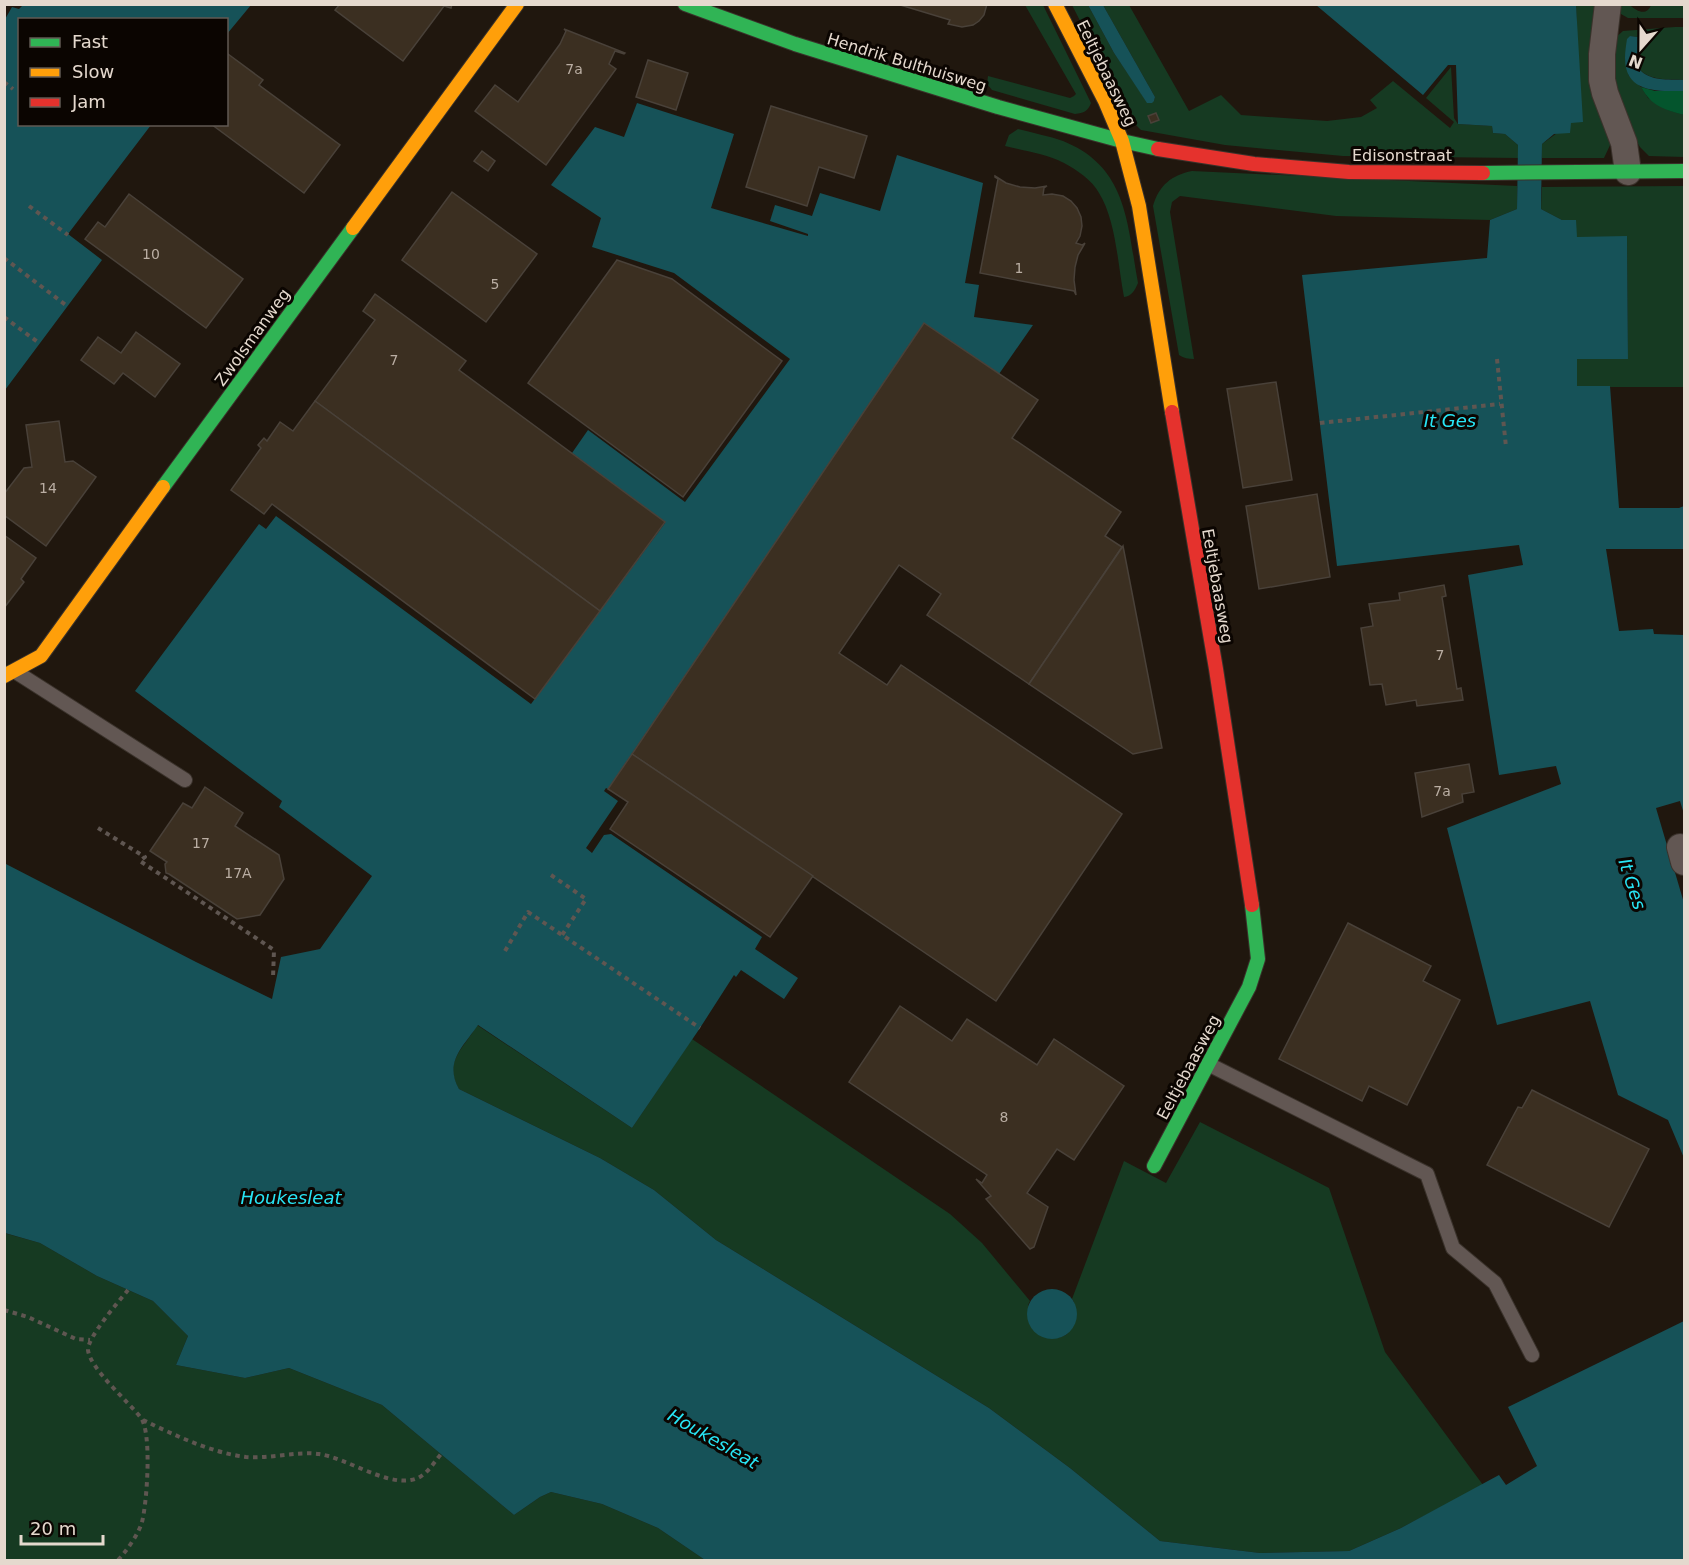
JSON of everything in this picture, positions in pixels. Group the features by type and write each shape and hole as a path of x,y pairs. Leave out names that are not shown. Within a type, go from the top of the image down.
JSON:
{"street":[{"name":"Zwolsmanweg","path":"9,674 42,656 517,4"},
{"name":"Hendrik Bulthuisweg","path":"685,4 795,44 999,107 1122,141"},
{"name":"Eeltjebaasweg","path":"1054,4 1105,101 1122,141 1139,206 1216,669 1256,929 1258,959 1250,987 1154,1167"},
{"path":"1608,4 1603,36 1602,80 1624,144 1628,172"},
{"name":"Edisonstraat","path":"1122,141 1180,153 1254,164 1349,172 1684,171"}],"lane":[{"path":"9,674 185,780"},
{"path":"1208,1064 1427,1174 1453,1248 1495,1283 1532,1355"}],"path":[{"path":"4,82 13,89"},
{"path":"28,206 68,235"},
{"path":"4,258 67,306"},
{"path":"4,317 39,343"},
{"path":"1497,359 1506,447"},
{"path":"1320,423 1500,404"},
{"path":"98,828 145,857 140,861 274,950 273,978"},
{"path":"551,875 586,899 562,935"},
{"path":"505,951 528,912 700,1028"},
{"path":"128,1290 90,1340 88,1351 98,1370 143,1420 214,1450 246,1457 318,1454 343,1460 368,1472 394,1480 411,1480 425,1474 441,1454"},
{"path":"4,1310 28,1317 76,1339 90,1340"},
{"path":"118,1560 142,1524 147,1493 147,1442 143,1420"}],"green space":[{"path":"1025,5 1043,5 1091,103 1085,111 1075,114 992,90 987,84 988,76 1070,98 1076,94"},
{"path":"1072,5 1088,5 1114,53 1147,102 1154,101 1155,97 1103,5 1129,5 1189,111 1221,95 1241,115 1327,121 1361,117 1377,108 1370,100 1393,81 1450,128 1454,122 1426,98 1451,67 1454,118 1458,124 1492,126 1493,133 1505,134 1518,145 1518,158 1343,156 1225,145 1141,130 1130,119"},
{"path":"1576,5 1599,5 1611,143 1604,158 1542,158 1542,144 1571,123 1577,36"},
{"path":"1620,5 1630,5 1644,12 1651,5 1684,5 1684,18 1628,18 1621,14"},
{"path":"1684,27 1684,80 1649,76 1639,69 1638,37 1630,36 1625,59 1629,76 1641,87 1648,98 1668,110 1684,115 1684,157 1649,156 1633,135 1614,81 1614,39 1623,31"},
{"path":"1641,87 1655,91 1684,91 1684,115 1654,103"},
{"path":"1018,129 1063,141 1084,152 1101,166 1112,182 1127,219 1138,283 1129,295 1124,297 1113,230 1105,204 1096,188 1084,176 1064,163 1043,155 1005,146 1009,135"},
{"path":"1192,171 1517,186 1517,209 1490,220 1336,216 1180,196 1172,202 1170,212 1194,359 1190,359 1179,355 1153,206 1159,192 1167,182 1178,175"},
{"path":"1684,186 1684,387 1577,387 1577,359 1628,359 1627,237 1577,237 1562,220 1541,209 1542,187"},
{"path":"477,1025 632,1128 692,1039 950,1214 982,1243 1030,1301 1028,1305 1058,1338 1066,1335 1072,1328 1074,1302 1072,1299 1124,1161 1166,1183 1200,1122 1329,1188 1385,1352 1483,1485 1401,1528 1349,1551 1260,1553 1160,1541 1070,1468 989,1408 716,1240 654,1190 600,1158 459,1089 453,1071 454,1063"},
{"path":"4,1233 40,1243 97,1276 153,1301 188,1336 176,1365 245,1378 289,1368 382,1405 514,1515 551,1492 602,1504 658,1528 705,1560 5,1560"}],"water":[{"path":"23,5 251,5 228,33 228,18 18,18 18,126 150,126 68,234 102,260 5,390 4,21 12,7 19,9"},
{"path":"1088,5 1103,5 1155,97 1152,103 1147,103 1114,53"},
{"name":"It Ges","path":"1316,5 1576,5 1583,122 1571,123 1570,133 1554,134 1542,144 1541,209 1562,220 1576,220 1577,237 1627,236 1628,359 1577,359 1577,386 1610,386 1619,508 1679,508 1684,506 1684,549 1606,549 1619,631 1653,629 1654,634 1684,635 1684,814 1680,801 1656,808 1684,903 1684,1158 1668,1120 1618,1095 1590,1001 1497,1025 1447,828 1561,784 1556,766 1499,775 1468,575 1523,565 1519,545 1337,566 1302,275 1487,258 1490,220 1517,209 1518,145 1505,134 1493,133 1492,126 1458,124 1456,65 1448,65 1423,95"},
{"path":"1630,36 1640,39 1639,69 1654,78 1684,80 1684,91 1645,88 1631,78 1625,58 1627,39"},
{"name":"Houkesleat","path":"637,103 734,134 711,208 808,236 808,234 770,221 775,205 812,216 820,193 880,211 897,155 983,183 965,283 979,285 974,317 1033,325 999,374 924,323 608,789 604,791 618,801 586,848 592,853 604,835 611,834 762,937 755,949 798,978 784,999 741,970 736,977 734,975 632,1128 478,1025 461,1048 454,1063 455,1079 459,1089 600,1158 654,1190 716,1240 989,1408 1070,1468 1160,1541 1260,1553 1349,1551 1401,1528 1499,1475 1506,1485 1537,1466 1508,1407 1684,1321 1684,1560 705,1560 658,1528 602,1504 551,1492 514,1515 382,1405 289,1368 245,1378 176,1365 188,1336 153,1301 97,1276 40,1243 5,1233 4,863 272,999 281,957 320,949 372,876 279,807 282,801 135,691 259,524 266,529 276,516 531,704 665,523 572,453 588,430 685,502 790,359 674,273 592,247 601,218 551,185 595,127 624,137"},
{"path":"1052,1289 1070,1296 1077,1314 1070,1332 1052,1339 1034,1332 1027,1314 1034,1296"}],"building":[{"path":"340,4 452,4 451,8 444,6 403,61 335,10"},
{"path":"897,4 987,4 984,15 979,21 962,27 948,24 950,20"},
{"path":"564,29 625,53 615,51 609,64 616,69 546,165 475,111 495,85 518,102 560,44 566,31"},
{"path":"228,54 263,80 259,85 340,145 304,193 214,126 228,126"},
{"path":"648,60 688,73 676,110 636,97"},
{"path":"771,106 867,136 854,178 819,167 807,206 746,187"},
{"path":"1156,113 1159,120 1151,123 1148,116"},
{"path":"482,151 495,161 488,171 474,161"},
{"path":"995,176 1006,183 1020,187 1047,186 1044,188 1043,195 1063,196 1077,208 1082,226 1076,243 1082,245 1085,243 1078,255 1075,267 1076,295 1074,291 980,273 998,179"},
{"path":"452,192 537,254 486,322 402,260"},
{"path":"129,194 243,279 206,328 85,239 98,222 105,227"},
{"path":"617,260 672,279 782,361 683,497 528,383"},
{"path":"375,294 466,361 459,370 665,522 600,611 315,401 375,320 363,311"},
{"path":"924,323 1038,400 1012,438 1121,512 1105,536 1122,547 1029,684 927,615 941,594 899,565 839,653 887,685 901,665 1122,814 996,1001 632,754"},
{"path":"136,332 180,364 155,397 123,373 114,384 81,360 98,337 121,353"},
{"path":"1276,382 1292,480 1243,488 1227,389"},
{"path":"315,401 600,611 535,699 272,504 264,514 231,490 261,448 258,445 264,438 267,441 280,422 293,431"},
{"path":"59,421 65,462 73,461 96,477 46,546 4,515 4,494 24,468 32,467 26,425"},
{"path":"1317,494 1330,577 1259,589 1246,506"},
{"path":"4,535 36,558 21,579 24,582 4,608"},
{"path":"1123,546 1162,748 1133,754 1029,684"},
{"path":"1444,585 1446,596 1442,597 1457,689 1461,688 1463,700 1417,706 1416,700 1386,705 1382,684 1370,685 1361,628 1373,626 1369,604 1400,600 1399,593"},
{"path":"632,754 813,876 770,937 610,829 628,802 608,789"},
{"path":"1469,764 1474,792 1462,794 1463,802 1422,817 1415,773"},
{"path":"205,787 243,813 235,826 279,855 284,879 260,915 237,919 166,873 165,864 167,862 150,851 183,803 192,808"},
{"path":"1348,923 1431,966 1423,981 1460,1000 1407,1105 1369,1086 1362,1101 1279,1059"},
{"path":"900,1006 952,1041 967,1019 1037,1065 1054,1039 1124,1086 1074,1160 1057,1149 1027,1193 1048,1207 1034,1247 1030,1249 986,1199 991,1196 976,1179 982,1183 987,1175 849,1082"},
{"path":"1532,1090 1649,1149 1609,1227 1487,1165 1518,1107 1522,1108"}],"traffic: fast":[{"path":"685,4 795,44 998,107 1158,149"},
{"path":"1483,173 1684,171"},
{"path":"163,487 353,228"},
{"path":"1154,1166 1249,987 1258,959 1252,905"}],"traffic: slow":[{"path":"353,228 517,4"},
{"path":"1055,4 1105,101 1122,141 1139,206 1172,412"},
{"path":"4,676 41,656 163,487"}],"traffic: jam":[{"path":"1158,149 1254,164 1349,172 1483,173"},
{"path":"1172,412 1216,669 1252,905"}]}
